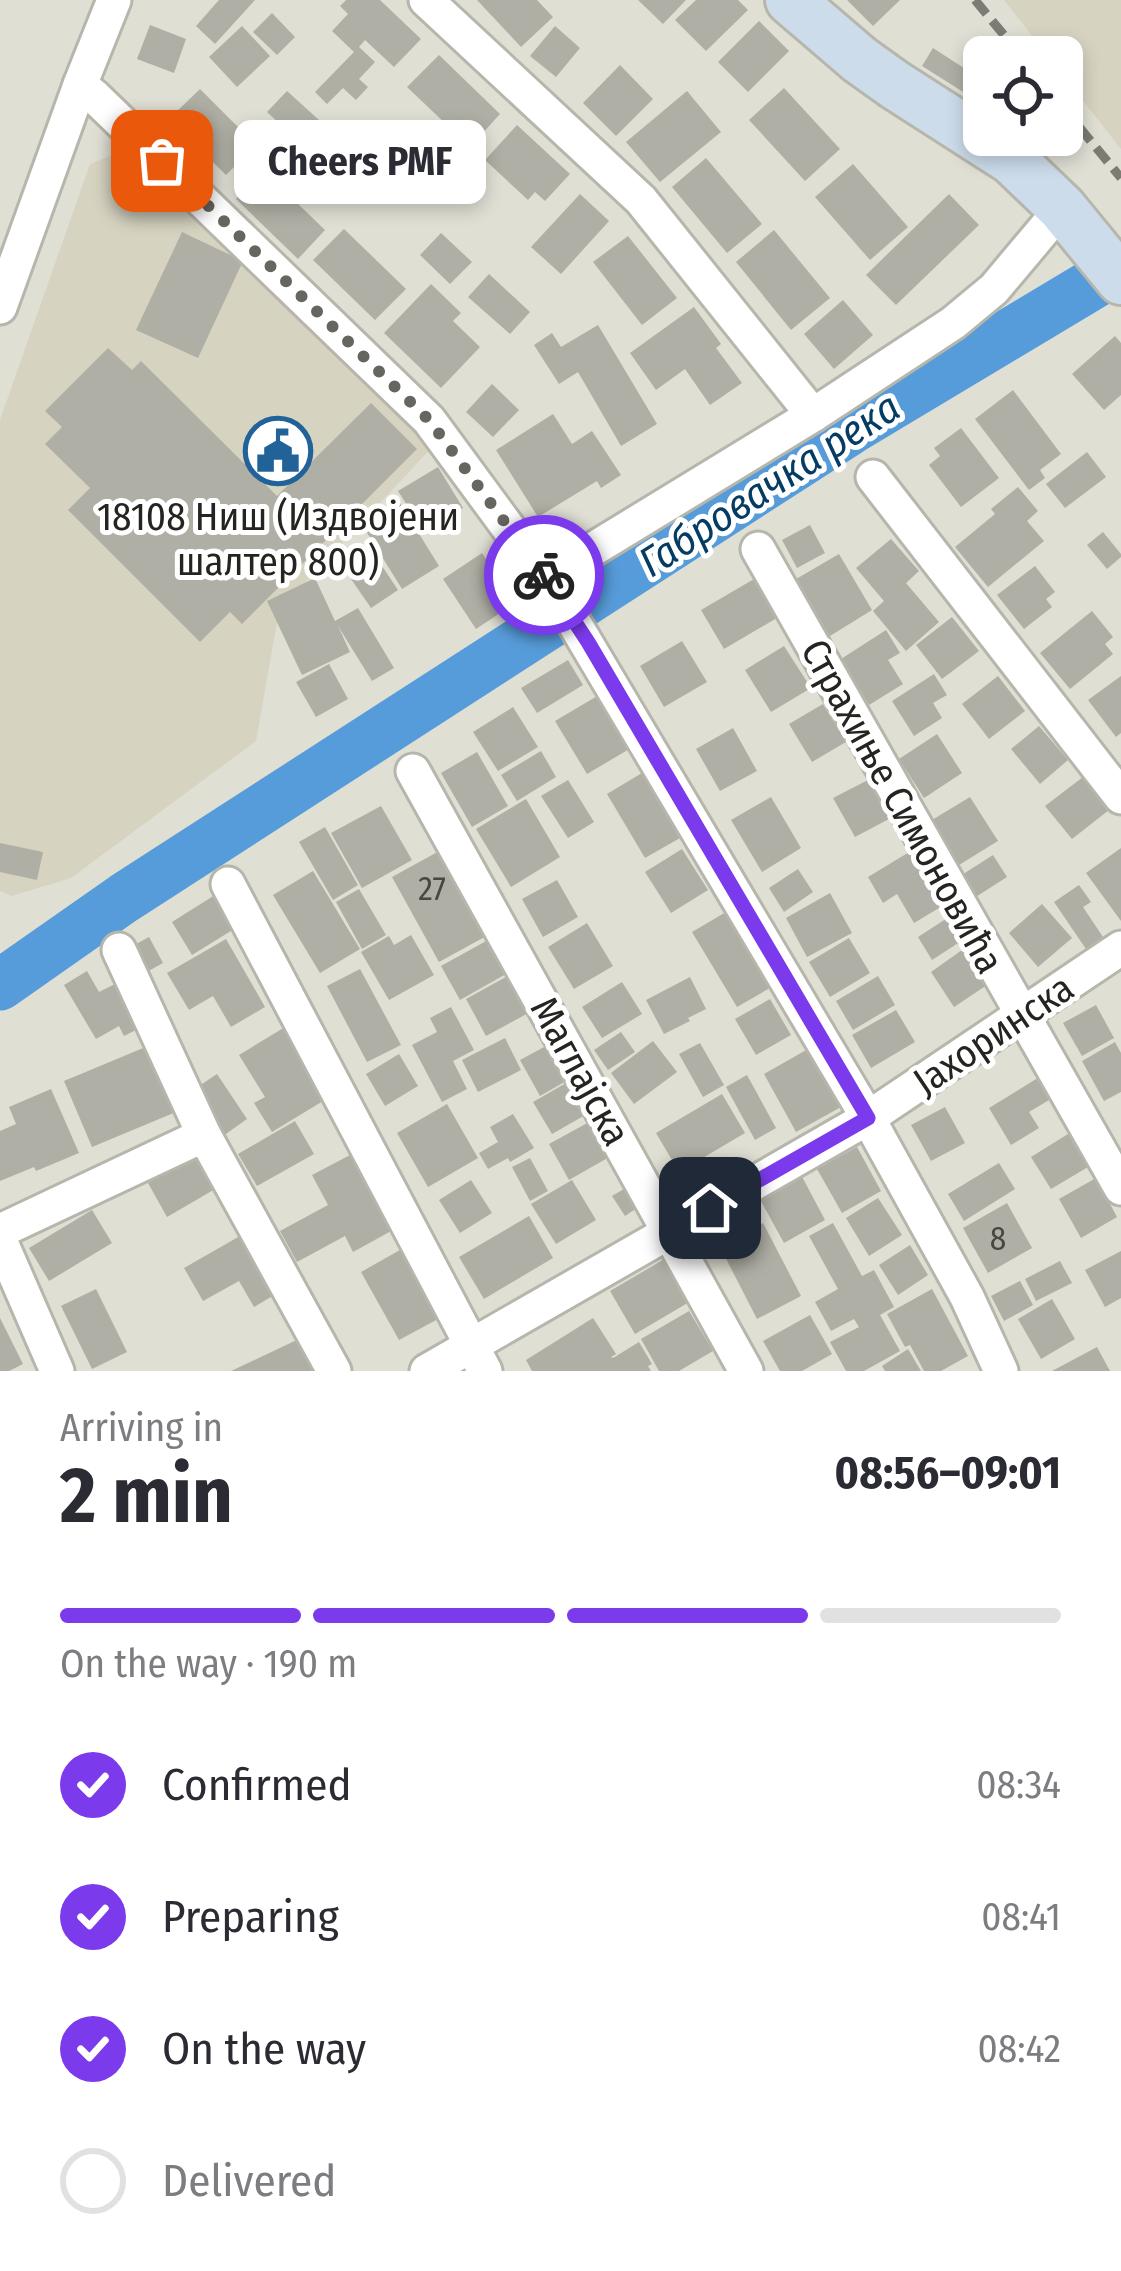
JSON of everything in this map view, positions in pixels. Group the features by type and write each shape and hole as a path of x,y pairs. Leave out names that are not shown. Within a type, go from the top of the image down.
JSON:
{"street":[{"path":"0,307 114,0"},
{"path":"426,0 641,200 813,415"},
{"path":"790,0 895,86 1012,160 1063,208 1108,264"},
{"path":"80,85 429,420 552,586 868,1118 967,1297 1001,1371"},
{"path":"552,586 974,307 1063,208"},
{"path":"873,476 1121,797"},
{"name":"Страхиње Симоновића","path":"758,549 1121,1188"},
{"name":"Маглајска","path":"413,771 746,1371"},
{"path":"228,884 478,1359"},
{"name":"Јахоринска","path":"427,1371 478,1359 670,1230 868,1118 1121,948"},
{"path":"119,950 204,1135 334,1371"},
{"path":"57,1371 0,1235 204,1135"}],"shaded area":[{"path":"1004,0 1121,0 1121,149 1083,101 1083,36 1032,36"},
{"path":"137,145 438,441 279,611 256,741 71,878 12,896 0,891 0,420 90,164"}],"building":[{"path":"219,0 255,0 215,44 196,26"},
{"path":"346,0 380,0 421,39 394,67 365,40 359,47 375,62 359,79 368,87 356,100 343,88 327,104 315,92 354,52 332,31 348,14 340,6"},
{"path":"477,0 537,0 553,17 521,47"},
{"path":"638,0 686,0 663,24"},
{"path":"696,0 738,0 748,10 706,51 675,20"},
{"path":"847,0 900,0 873,26"},
{"path":"272,13 295,37 277,55 253,32"},
{"path":"759,21 789,51 748,92 718,62"},
{"path":"150,25 186,39 174,73 137,59"},
{"path":"242,26 270,56 237,87 209,57"},
{"path":"555,26 580,48 556,77 530,56"},
{"path":"933,48 963,67 963,92 922,66"},
{"path":"439,55 500,114 470,147 407,87"},
{"path":"620,65 653,99 616,136 583,103"},
{"path":"784,88 840,149 805,181 749,120"},
{"path":"200,89 256,145 226,175 169,119"},
{"path":"287,91 330,130 310,152 267,112"},
{"path":"687,91 721,132 660,182 626,142"},
{"path":"517,125 570,174 545,201 535,192 528,200 485,160"},
{"path":"371,126 383,138 376,144 399,166 426,139 446,158 403,202 349,148"},
{"path":"277,156 310,187 295,201 325,230 298,259 236,199"},
{"path":"706,158 762,224 727,253 672,187"},
{"path":"853,164 908,227 870,260 815,197"},
{"path":"580,194 609,221 561,274 531,247"},
{"path":"949,194 979,225 896,305 866,275"},
{"path":"344,229 406,289 375,320 313,260"},
{"path":"774,230 830,298 791,330 736,262"},
{"path":"182,232 243,261 198,358 136,330"},
{"path":"441,233 472,262 450,284 420,255"},
{"path":"628,236 677,298 642,325 593,262"},
{"path":"489,274 530,312 510,334 468,297"},
{"path":"431,284 461,313 453,321 480,347 441,388 384,333"},
{"path":"843,300 873,335 834,369 804,334"},
{"path":"694,307 742,383 710,405 685,369 656,390 630,353"},
{"path":"598,325 657,424 621,446 578,372 559,384 534,345 552,333 561,347"},
{"path":"1115,336 1121,343 1121,395 1104,410 1072,374"},
{"path":"108,348 132,370 141,361 277,496 371,403 417,449 242,624 230,612 200,642 68,510 90,488 45,444 62,427 45,411"},
{"path":"492,384 519,410 493,437 466,412"},
{"path":"1013,390 1061,454 1040,470 1045,478 1029,490 975,419"},
{"path":"553,414 572,444 592,431 621,475 601,488 597,481 538,517 496,450"},
{"path":"961,428 999,478 961,507 929,465 940,456 934,448"},
{"path":"1087,452 1106,477 1065,508 1046,484"},
{"path":"438,467 463,508 424,532 398,491"},
{"path":"1018,487 1038,511 1027,521 1044,541 988,587 955,547 995,514 991,509"},
{"path":"398,500 439,566 402,589 361,523"},
{"path":"810,525 825,553 797,568 782,540"},
{"path":"1103,532 1121,554 1107,569 1087,545"},
{"path":"891,539 919,571 906,583 939,622 906,651 873,611 884,601 856,568"},
{"path":"482,553 504,586 512,581 523,598 476,629 443,579"},
{"path":"839,554 872,610 825,639 791,582"},
{"path":"376,557 398,590 371,608 349,576"},
{"path":"1035,566 1055,592 1046,599 1052,607 1024,629 997,595"},
{"path":"315,578 335,621 358,608 394,668 372,681 338,626 350,652 302,675 267,601"},
{"path":"754,579 777,618 724,649 701,610"},
{"path":"1092,611 1113,637 1105,644 1113,654 1070,689 1040,653"},
{"path":"952,617 979,651 942,679 916,645"},
{"path":"886,630 900,653 888,660 903,684 869,705 841,659"},
{"path":"682,641 707,682 664,707 640,666"},
{"path":"784,646 811,688 771,712 745,670"},
{"path":"568,660 583,685 537,713 521,688"},
{"path":"329,664 348,699 316,717 296,682"},
{"path":"934,674 947,695 933,703 942,718 914,736 892,701"},
{"path":"998,676 1025,711 989,739 962,704"},
{"path":"1121,676 1121,733 1116,737 1088,700"},
{"path":"599,695 631,748 587,774 555,721"},
{"path":"823,704 846,742 812,762 789,724"},
{"path":"513,707 538,747 498,771 473,732"},
{"path":"1039,726 1068,760 1040,784 1011,749"},
{"path":"733,728 757,771 720,791 696,749"},
{"path":"937,734 962,773 924,798 899,759"},
{"path":"541,751 556,777 517,801 501,775"},
{"path":"477,752 508,806 472,827 441,773"},
{"path":"642,773 680,838 645,858 607,794"},
{"path":"1083,777 1109,810 1072,839 1045,806"},
{"path":"568,780 594,822 568,838 541,796"},
{"path":"868,780 889,819 855,837 833,798"},
{"path":"771,797 801,848 762,872 731,820"},
{"path":"970,797 998,841 959,865 932,820"},
{"path":"526,799 560,857 511,887 476,829"},
{"path":"381,806 412,860 362,888 331,833"},
{"path":"325,827 358,885 333,900 299,842"},
{"path":"0,843 43,852 37,880 0,872"},
{"path":"1121,848 1121,921 1086,873"},
{"path":"443,849 490,934 439,962 392,877"},
{"path":"682,849 708,890 671,913 645,872"},
{"path":"911,851 944,905 914,923 897,894 883,903 868,877"},
{"path":"993,855 1007,877 971,900 957,878"},
{"path":"798,869 813,892 784,912 769,888"},
{"path":"313,871 360,949 320,973 273,895"},
{"path":"557,880 578,917 543,937 522,899"},
{"path":"1079,885 1091,902 1083,907 1103,937 1086,949 1054,902"},
{"path":"359,889 386,935 362,949 336,902"},
{"path":"218,893 239,926 192,955 172,922"},
{"path":"830,893 852,933 807,957 786,918"},
{"path":"1042,904 1072,938 1038,967 1009,933"},
{"path":"726,912 770,988 737,1007 692,932"},
{"path":"955,913 969,936 932,960 918,937"},
{"path":"587,923 613,966 574,989 548,947"},
{"path":"411,935 434,975 389,1000 361,952 389,936 394,945"},
{"path":"149,937 163,963 143,974 129,948"},
{"path":"849,938 870,973 830,997 809,962"},
{"path":"226,939 265,1007 231,1027 213,996 189,1010 167,973"},
{"path":"488,940 506,974 460,1000 441,966"},
{"path":"962,950 987,985 954,1007 931,972"},
{"path":"360,969 401,1045 367,1062 327,986"},
{"path":"87,971 99,992 125,979 148,1024 124,1036 119,1026 96,1039 64,985"},
{"path":"513,973 534,1010 486,1036 466,999"},
{"path":"878,976 895,1005 853,1030 836,1001"},
{"path":"690,977 706,1009 664,1034 646,1000"},
{"path":"622,982 642,1014 602,1038 582,1007"},
{"path":"770,999 791,1035 756,1055 735,1019"},
{"path":"1096,1005 1114,1038 1082,1056 1063,1023"},
{"path":"451,1007 474,1050 453,1061 467,1089 442,1102 412,1045 437,1032 430,1018"},
{"path":"896,1010 915,1042 871,1068 852,1035"},
{"path":"285,1027 328,1098 272,1132 254,1103 265,1097 239,1055"},
{"path":"621,1032 635,1052 608,1070 594,1050"},
{"path":"505,1038 521,1070 478,1092 462,1060"},
{"path":"653,1041 677,1072 634,1104 611,1073"},
{"path":"1115,1042 1121,1053 1121,1092 1104,1101 1082,1061"},
{"path":"700,1043 724,1085 703,1097 679,1054"},
{"path":"548,1045 568,1080 540,1096 520,1060"},
{"path":"148,1046 176,1112 92,1147 64,1081"},
{"path":"808,1049 841,1107 796,1132 764,1074"},
{"path":"399,1054 418,1086 385,1106 366,1074"},
{"path":"217,1074 247,1119 223,1136 193,1090"},
{"path":"747,1075 776,1128 755,1140 726,1087"},
{"path":"1041,1076 1054,1097 1029,1112 1039,1128 1011,1145 989,1108"},
{"path":"568,1082 587,1114 552,1134 533,1102"},
{"path":"51,1089 79,1153 0,1181 0,1131 16,1124 9,1107"},
{"path":"722,1094 745,1133 679,1172 656,1133"},
{"path":"447,1104 478,1158 428,1187 397,1133"},
{"path":"945,1107 965,1143 931,1161 911,1125"},
{"path":"513,1114 534,1148 488,1169 479,1153 498,1142 490,1127"},
{"path":"295,1121 314,1154 257,1186 238,1154"},
{"path":"591,1121 611,1156 569,1180 549,1144"},
{"path":"1068,1134 1088,1167 1051,1189 1031,1157"},
{"path":"857,1147 881,1191 842,1213 817,1169"},
{"path":"204,1151 222,1185 167,1217 148,1183"},
{"path":"352,1154 393,1230 353,1252 345,1236 297,1262 280,1231 328,1205 312,1175"},
{"path":"530,1158 548,1191 530,1201 512,1167"},
{"path":"999,1163 1015,1189 964,1221 948,1194"},
{"path":"799,1171 825,1220 784,1243 757,1194"},
{"path":"1096,1178 1117,1217 1081,1238 1059,1199"},
{"path":"471,1180 492,1213 460,1233 439,1200"},
{"path":"572,1180 596,1220 556,1244 531,1204"},
{"path":"624,1189 637,1208 625,1216 612,1196"},
{"path":"878,1198 902,1235 869,1256 846,1218"},
{"path":"1007,1203 1032,1248 988,1273 963,1228"},
{"path":"92,1210 112,1243 49,1281 29,1248"},
{"path":"529,1216 553,1258 484,1299 459,1257"},
{"path":"763,1223 801,1296 757,1319 719,1245"},
{"path":"833,1223 862,1276 874,1270 894,1307 880,1315 900,1351 864,1371 846,1371 830,1342 859,1327 854,1319 831,1331 815,1302 838,1289 809,1236"},
{"path":"247,1232 281,1291 254,1307 239,1281 203,1301 184,1268"},
{"path":"910,1245 928,1275 898,1295 879,1265"},
{"path":"400,1250 438,1319 399,1340 361,1272"},
{"path":"1121,1251 1121,1298 1105,1307 1085,1270"},
{"path":"666,1258 691,1301 635,1334 610,1291"},
{"path":"1060,1261 1072,1283 1036,1301 1025,1279"},
{"path":"1020,1281 1033,1305 1004,1321 991,1296"},
{"path":"96,1289 127,1352 92,1369 61,1306"},
{"path":"932,1289 968,1356 941,1371 924,1371 887,1314"},
{"path":"1052,1299 1075,1339 1041,1359 1018,1319"},
{"path":"689,1311 713,1351 679,1371 659,1371 641,1339"},
{"path":"810,1315 832,1354 802,1371 780,1371 763,1341"},
{"path":"0,1318 23,1364 9,1371 0,1371"},
{"path":"593,1318 616,1354 611,1357 639,1342 652,1364 648,1366 651,1371 532,1371 526,1360"},
{"path":"303,1337 319,1371 231,1371"},
{"path":"1097,1347 1110,1371 1052,1371"},
{"path":"908,1349 921,1371 885,1371 882,1366"}],"waterway":[{"name":"Габровачка река","path":"0,985 124,898 851,429 1121,267"}],"railway":[{"path":"975,0 1005,36"},
{"path":"1083,132 1121,178"}],"way so far":[{"path":"162,161 429,420 544,575"}],"place":[{"name":"Cheers PMF","path":"162,161"},
{"name":"18108 Ниш (Издвојени шалтер 800)","path":"278,451"}],"route":[{"path":"544,575 868,1118 710,1208"}]}
